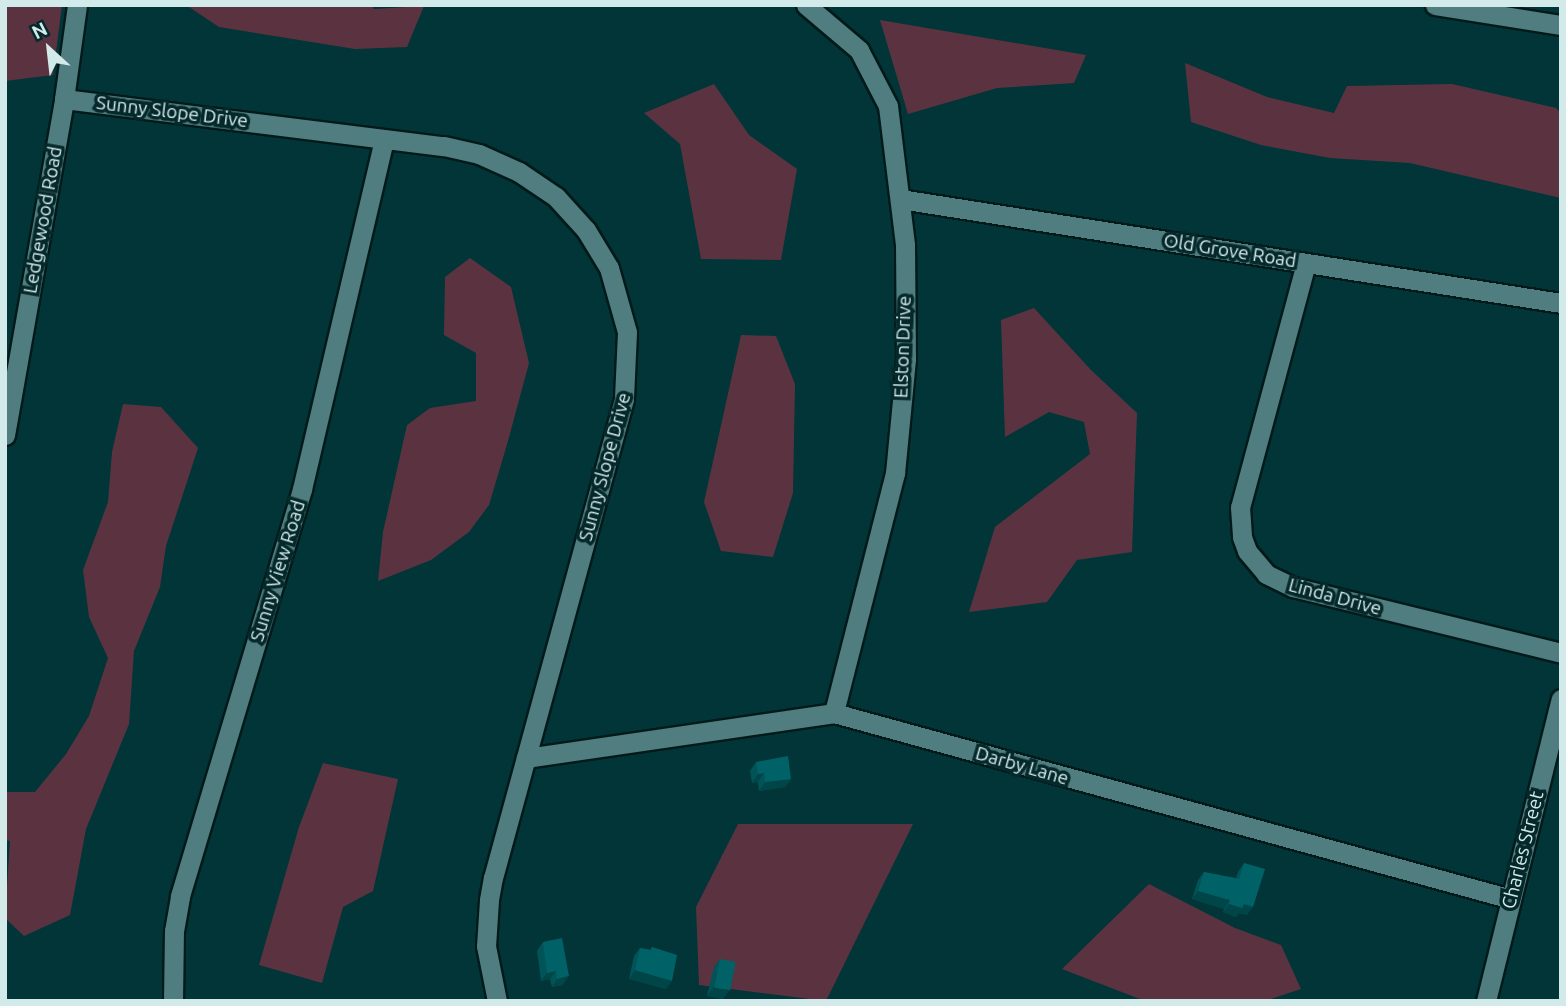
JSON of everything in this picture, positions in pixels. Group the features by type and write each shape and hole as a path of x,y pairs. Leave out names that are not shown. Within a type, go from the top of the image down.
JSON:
{"street":[{"name":"Ledgewood Road","path":"5,435 64,99 77,5"},
{"name":"Elston Drive","path":"806,5 859,50 888,106 905,245 906,359 895,473 834,713"},
{"path":"1434,5 1561,25"},
{"name":"Sunny Slope Drive","path":"64,99 384,139 478,154 538,183 572,213 599,248 623,310 628,355 624,399 489,900 486,946 497,1001"},
{"name":"Sunny View Road","path":"173,1001 174,931 180,896 302,489 384,139"},
{"name":"Old Grove Road","path":"900,200 1561,303"},
{"name":"Linda Drive","path":"1306,263 1240,507 1242,537 1255,564 1279,582 1293,587 1561,653"},
{"name":"Charles Street","path":"1486,1001 1561,699"},
{"name":"Darby Lane","path":"526,758 834,713 1511,899"}],"shaded area":[{"path":"5,5 62,5 53,75 5,81"},
{"path":"186,5 372,5 374,9 424,6 407,47 355,49 219,27"},
{"path":"880,20 1086,55 1074,83 997,88 908,114"},
{"path":"1185,63 1267,97 1334,113 1347,86 1452,84 1556,108 1561,113 1561,198 1410,163 1330,158 1261,145 1191,122"},
{"path":"714,84 749,135 797,169 781,260 701,259 680,144 644,113"},
{"path":"470,258 511,287 529,363 508,441 489,505 469,532 431,560 378,581 383,532 407,425 430,408 476,401 476,353 444,335 445,277"},
{"path":"1034,308 1091,370 1137,413 1132,552 1077,560 1047,602 969,612 995,527 1090,454 1084,422 1049,412 1005,437 1001,320"},
{"path":"741,335 776,336 795,384 793,493 773,557 721,551 704,502"},
{"path":"123,404 161,407 198,448 166,546 160,587 134,651 129,724 86,829 70,915 24,936 5,918 10,841 5,840 5,792 35,792 66,754 89,716 108,658 89,617 83,570 108,502 112,452"},
{"path":"323,763 398,779 373,891 343,907 322,983 259,965 299,827"},
{"path":"738,824 913,824 826,1001 699,985 696,907"},
{"path":"1149,884 1235,928 1281,945 1301,989 1265,1001 1145,1001 1062,969"}],"building":[{"path":"788,756 791,779 765,782 764,773 758,774 756,762"},
{"path":"1244,863 1265,869 1253,907 1244,904 1242,908 1229,904 1230,900 1198,891 1204,872 1239,879"},
{"path":"562,938 569,976 557,979 556,971 547,973 543,942"},
{"path":"652,947 677,955 672,981 635,970 640,948 651,950"},
{"path":"720,959 736,962 730,991 714,987"}]}
